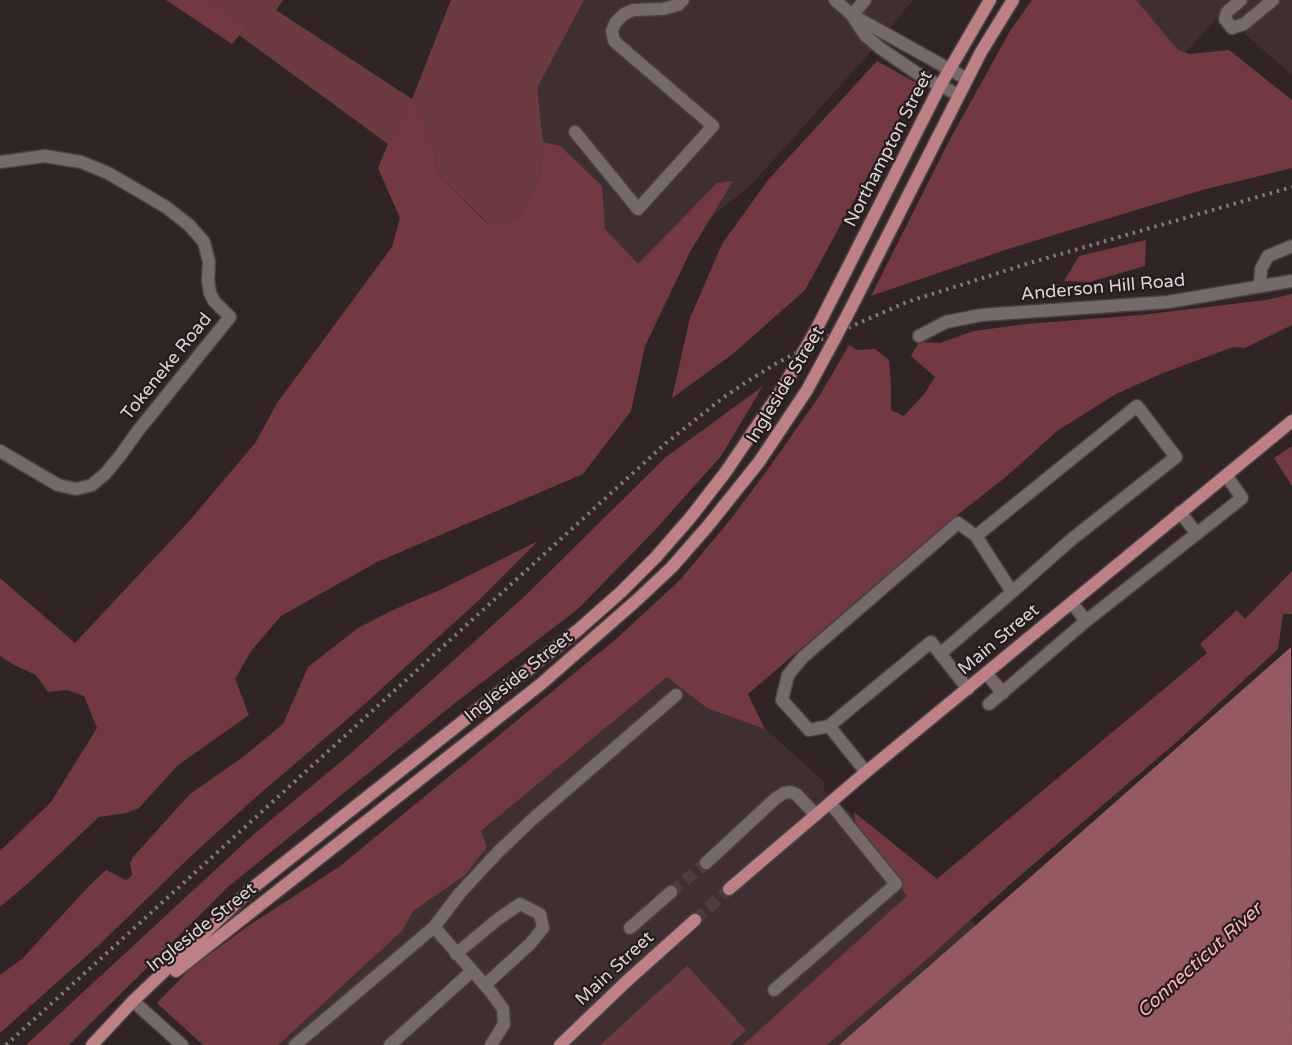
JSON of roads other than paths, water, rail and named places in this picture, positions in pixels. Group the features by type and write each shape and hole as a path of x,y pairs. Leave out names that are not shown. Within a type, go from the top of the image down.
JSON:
{"main road":[{"name":"Northampton Street","path":"823,316 940,86 990,0"},
{"path":"959,95 981,52 1013,0"},
{"name":"Ingleside Street","path":"133,1002 540,684 672,567 759,462 807,390 851,308 959,95"},
{"name":"Ingleside Street","path":"92,1045 133,1002 250,890 565,641 621,592 656,557 690,518 725,473 779,395 823,316"},
{"name":"Main Street","path":"729,889 866,772 1292,421"},
{"name":"Main Street","path":"560,1045 695,920"}],"street":[{"path":"575,132 638,208 713,126 614,41 612,31 615,23 632,5 663,9 678,5 683,0"},
{"path":"835,0 852,14 967,79"},
{"path":"852,14 866,0"},
{"path":"1241,0 1227,12 1225,19 1232,28 1244,24 1273,0"},
{"path":"852,14 865,35 876,45 921,76 959,95"},
{"name":"Tokeneke Road","path":"0,162 45,156 81,162 108,173 166,207 190,225 204,242 208,255 210,293 214,301 230,316 120,456 105,474 92,484 76,489 58,485 0,451"},
{"path":"1260,286 1261,269 1268,256 1292,246"},
{"name":"Anderson Hill Road","path":"919,336 946,322 981,315 1168,302 1292,281"},
{"path":"940,654 1072,539 1176,457 1137,406 976,536"},
{"path":"989,704 1086,621 1242,498 1226,475"},
{"path":"1180,512 1197,534"},
{"path":"968,689 931,642 829,726 809,730 782,700 788,675 803,657 958,523 976,536 1012,592"},
{"path":"1072,603 1086,621"},
{"path":"986,673 1003,693"},
{"path":"295,1045 434,927 460,892 520,831 676,695"},
{"path":"829,726 866,772"},
{"path":"706,863 776,798 784,793 796,794 816,815"},
{"path":"774,990 896,884 830,803"},
{"path":"630,928 671,892"},
{"path":"456,954 498,919 520,904 540,914 543,928 530,944 485,985"},
{"path":"434,927 485,985 503,1009 504,1024 491,1045"},
{"path":"390,1045 472,971"},
{"path":"133,1002 182,1045"}],"water":[{"name":"Connecticut River","path":"1291,647 1292,1045 839,1045 976,925"}],"tunnel":[{"path":"671,892 706,863"},
{"path":"695,920 729,889"}],"railway":[{"path":"6,1045 666,443 724,397 777,363 822,339 907,302 1033,262 1292,187"}]}
